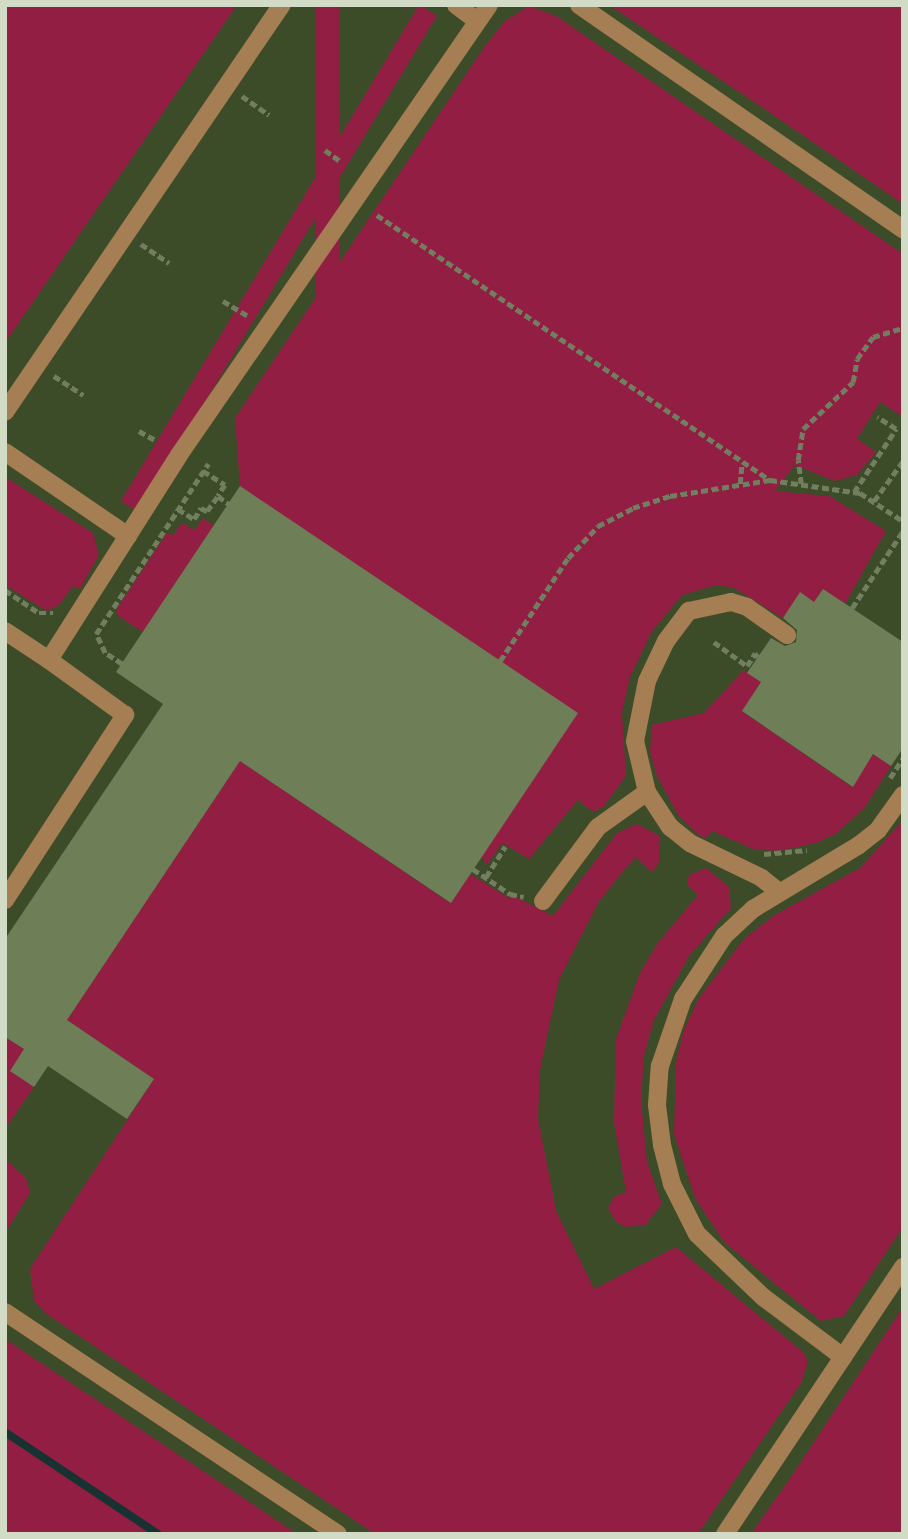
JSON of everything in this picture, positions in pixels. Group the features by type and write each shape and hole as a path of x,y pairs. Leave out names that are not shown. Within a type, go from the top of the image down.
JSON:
{"lane":[{"path":"5,412 282,5"},
{"path":"456,5 476,20"},
{"path":"49,660 178,455 476,20 489,5"},
{"path":"579,5 903,229"},
{"path":"5,452 128,536"},
{"path":"779,892 762,878 690,843 670,827 647,792 635,741 638,713 657,658 678,622 700,606 731,602 747,607 787,635"},
{"path":"5,631 125,715 5,900"},
{"path":"543,901 598,827 647,792"},
{"path":"843,1357 763,1297 697,1234 672,1184 657,1105 668,1030 693,980 724,936 779,892 859,845 877,831 903,795"},
{"path":"725,1534 903,1267"},
{"path":"5,1312 338,1534"}],"path":[{"path":"253,103 269,115"},
{"path":"325,150 340,161"},
{"path":"377,215 771,480"},
{"path":"154,253 169,263"},
{"path":"223,301 240,311"},
{"path":"801,484 798,460 803,429 853,382 856,359 873,337 903,328"},
{"path":"66,384 83,395"},
{"path":"854,492 896,429 877,417"},
{"path":"139,431 155,440"},
{"path":"874,501 903,461"},
{"path":"740,485 742,463"},
{"path":"122,664 106,653 96,634 208,464"},
{"path":"178,509 194,519 201,508 207,512 218,496 225,485 203,471"},
{"path":"500,661 568,558 598,526 633,508 670,496 771,480 854,492 874,501 903,521"},
{"path":"218,496 229,504"},
{"path":"852,608 903,531"},
{"path":"5,590 39,613 59,611"},
{"path":"714,642 747,666 755,653 758,657"},
{"path":"884,786 903,758"},
{"path":"486,877 505,846"},
{"path":"749,853 776,855 811,849"},
{"path":"474,869 510,894"}],"shaded area":[{"path":"5,5 237,5 5,343"},
{"path":"316,5 340,5 340,528 316,528"},
{"path":"419,5 437,16 139,512 121,501"},
{"path":"609,5 903,5 903,204 760,106"},
{"path":"529,6 556,16 903,254 903,417 880,402 857,439 876,452 857,475 835,481 795,465 775,491 829,496 886,531 845,604 823,589 814,602 801,593 783,618 734,588 717,585 682,595 651,633 630,677 622,713 626,776 603,807 593,812 578,800 529,859 502,843 487,865 240,486 235,418 485,46 505,21"},
{"path":"5,477 93,533 99,555 80,589 73,586 59,605 47,611 5,585"},
{"path":"203,518 214,526 143,632 118,616 116,610 167,533 173,535 182,523 195,530"},
{"path":"744,670 761,682 743,712 852,787 873,754 891,766 865,807 837,833 816,843 778,851 753,849 712,831 706,838 699,835 678,815 656,774 650,751 652,725 704,713"},
{"path":"240,761 450,903 470,874 509,898 510,894 553,916 617,833 637,824 660,836 659,863 652,872 636,857 624,870 598,903 559,980 540,1070 538,1118 556,1211 594,1289 676,1247 804,1353 808,1362 801,1383 698,1534 375,1534 45,1313 34,1300 30,1269 154,1079 67,1020"},
{"path":"903,820 903,1227 844,1316 821,1321 724,1242 695,1198 674,1134 676,1062 684,1030 699,998 744,939 773,916 860,868"},
{"path":"706,868 729,887 731,908 689,956 654,1020 644,1056 641,1100 647,1162 662,1204 645,1225 626,1227 616,1222 608,1208 615,1196 626,1192 614,1122 616,1039 640,973 657,944 698,895 687,885 689,875"},
{"path":"5,1037 24,1049 34,1087 5,1129"},
{"path":"5,1159 26,1178 30,1193 5,1233"},
{"path":"903,1307 903,1534 751,1534 791,1477"},
{"path":"5,1339 297,1534 5,1534"}],"building":[{"path":"240,486 578,713 451,903 240,761 67,1020 154,1079 127,1119 48,1066 34,1087 10,1071 24,1049 5,1037 5,939 163,704 116,672"},
{"path":"823,589 903,642 903,748 891,766 873,754 853,787 742,711 761,682 747,673 771,638 785,646 796,642 797,630 783,618 800,592 814,602"}],"waterway":[{"path":"5,1432 158,1534"}]}
